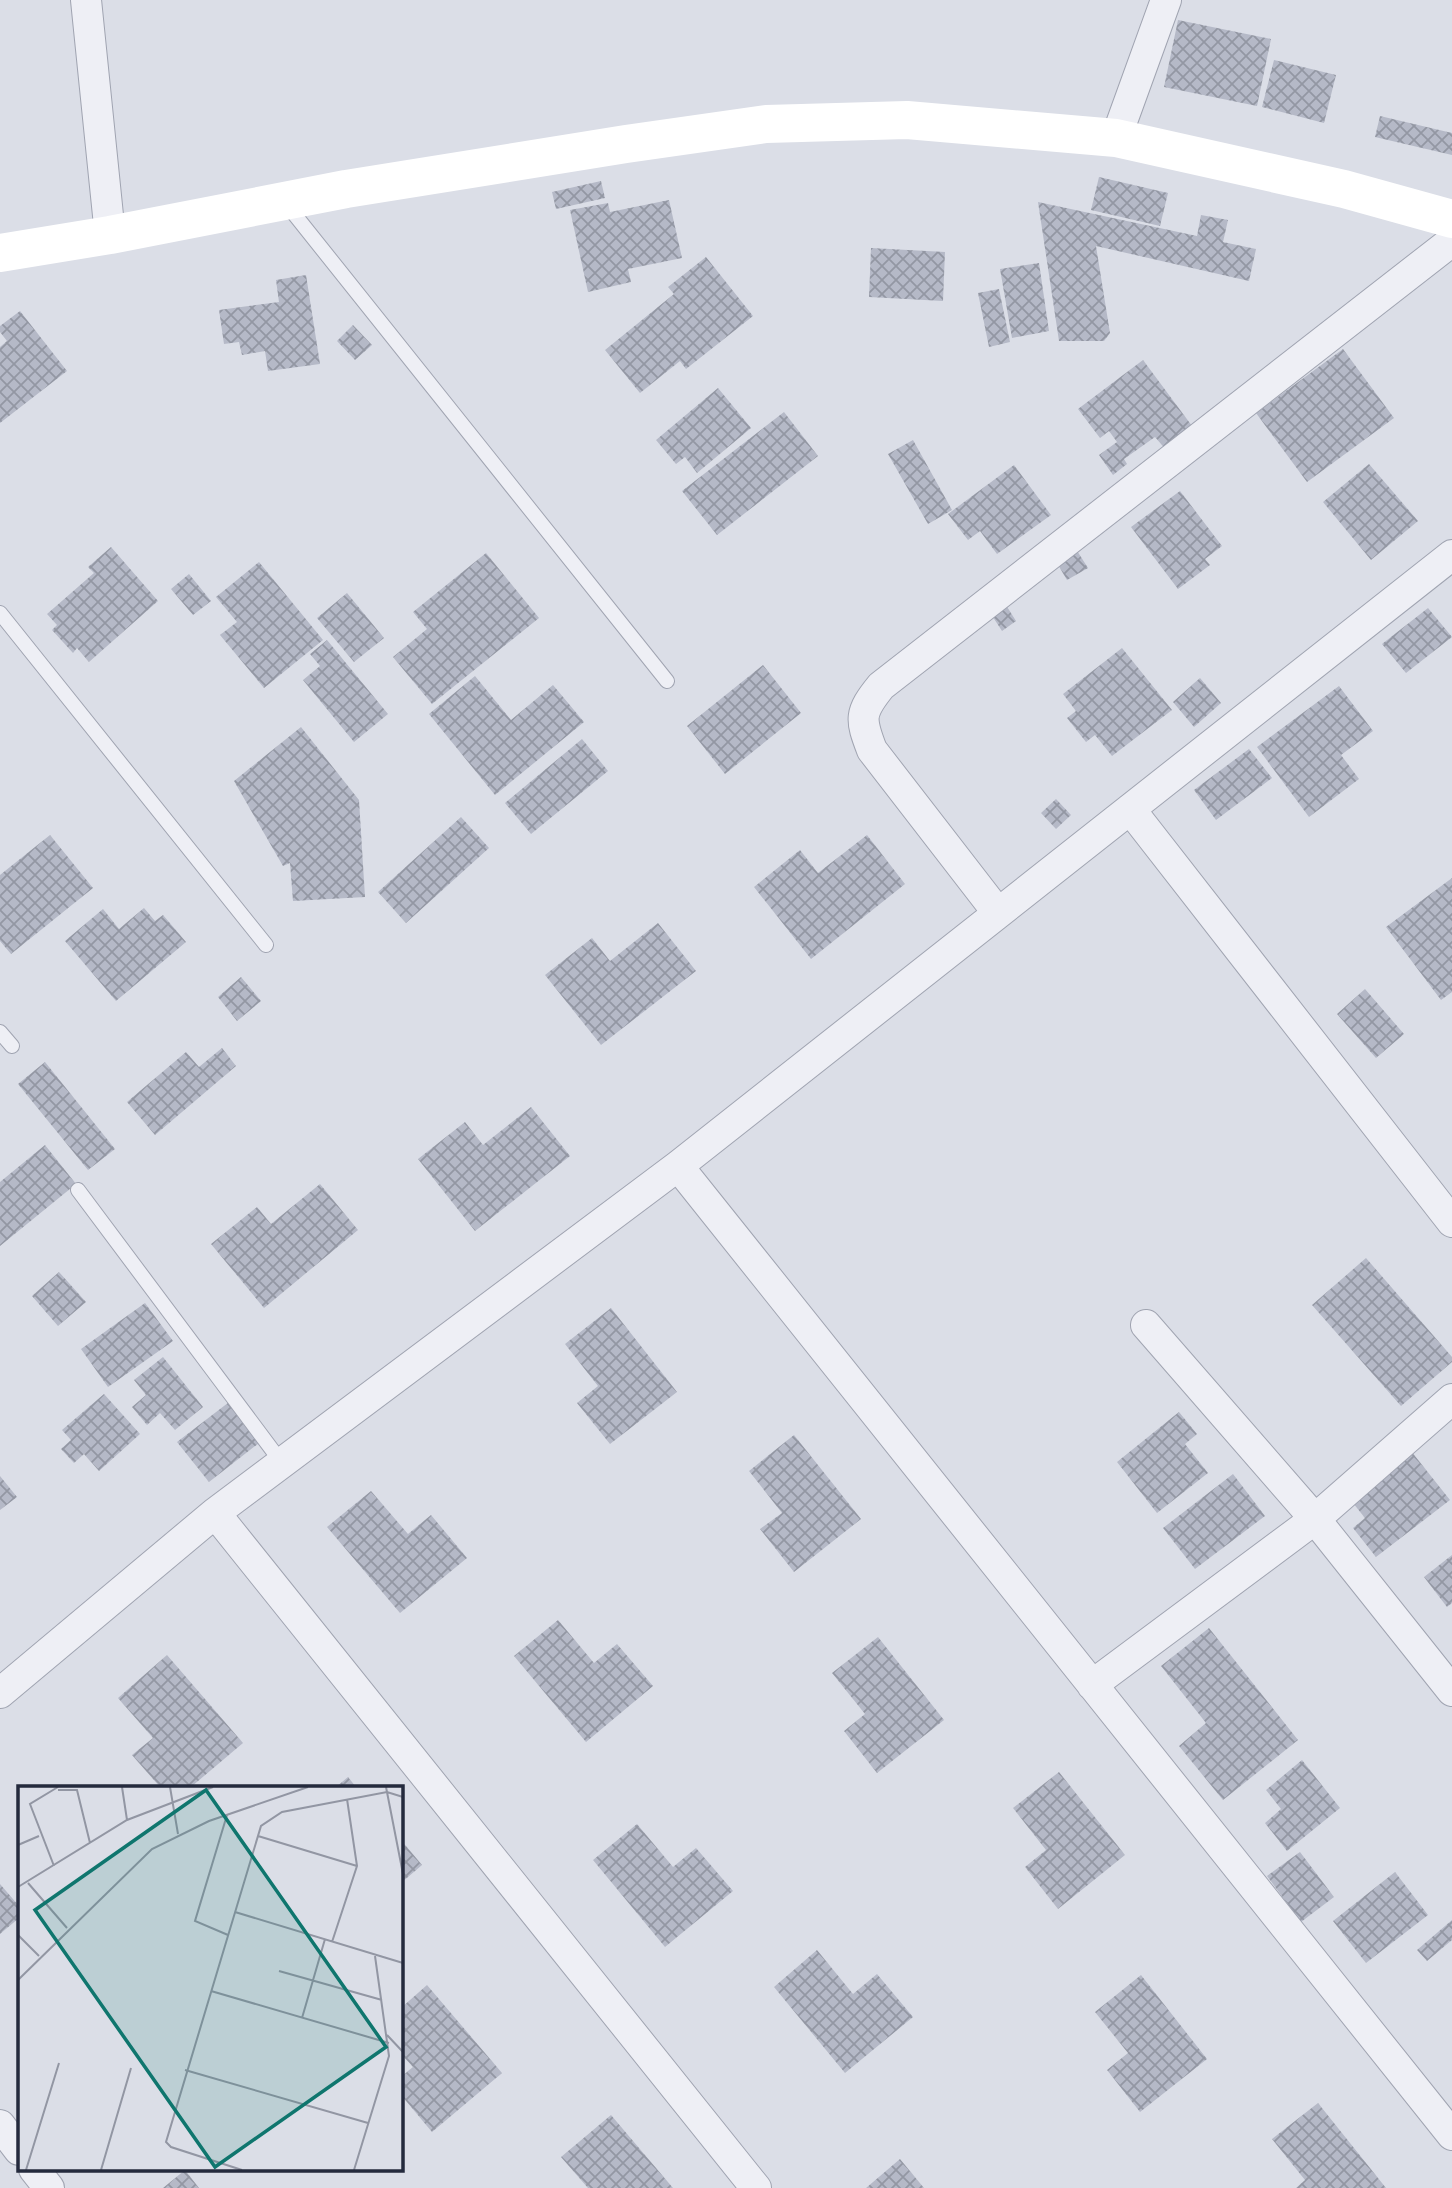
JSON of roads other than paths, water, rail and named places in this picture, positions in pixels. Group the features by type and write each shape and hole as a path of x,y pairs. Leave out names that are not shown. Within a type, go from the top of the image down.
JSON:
{"main road":[{"path":"0,253 110,235 359,187 626,144 766,124 907,120 1116,138 1344,189 1452,219"}],"street":[{"path":"86,0 110,235"},
{"path":"1116,138 1166,0"},
{"path":"998,913 872,750 863,727 866,704 881,686 1452,241"},
{"path":"0,1693 215,1513 678,1166 1452,555"},
{"path":"1130,809 1452,1222"},
{"path":"678,1166 1452,2135"},
{"path":"1146,1325 1315,1519 1452,1691"},
{"path":"1092,1685 1315,1519 1452,1399"},
{"path":"215,1513 757,2188"},
{"path":"0,2124 18,2149"},
{"path":"35,2170 49,2188"}],"lane":[{"path":"284,201 667,681"},
{"path":"0,613 266,945"},
{"path":"0,1032 12,1046"},
{"path":"78,1190 282,1463"}]}
